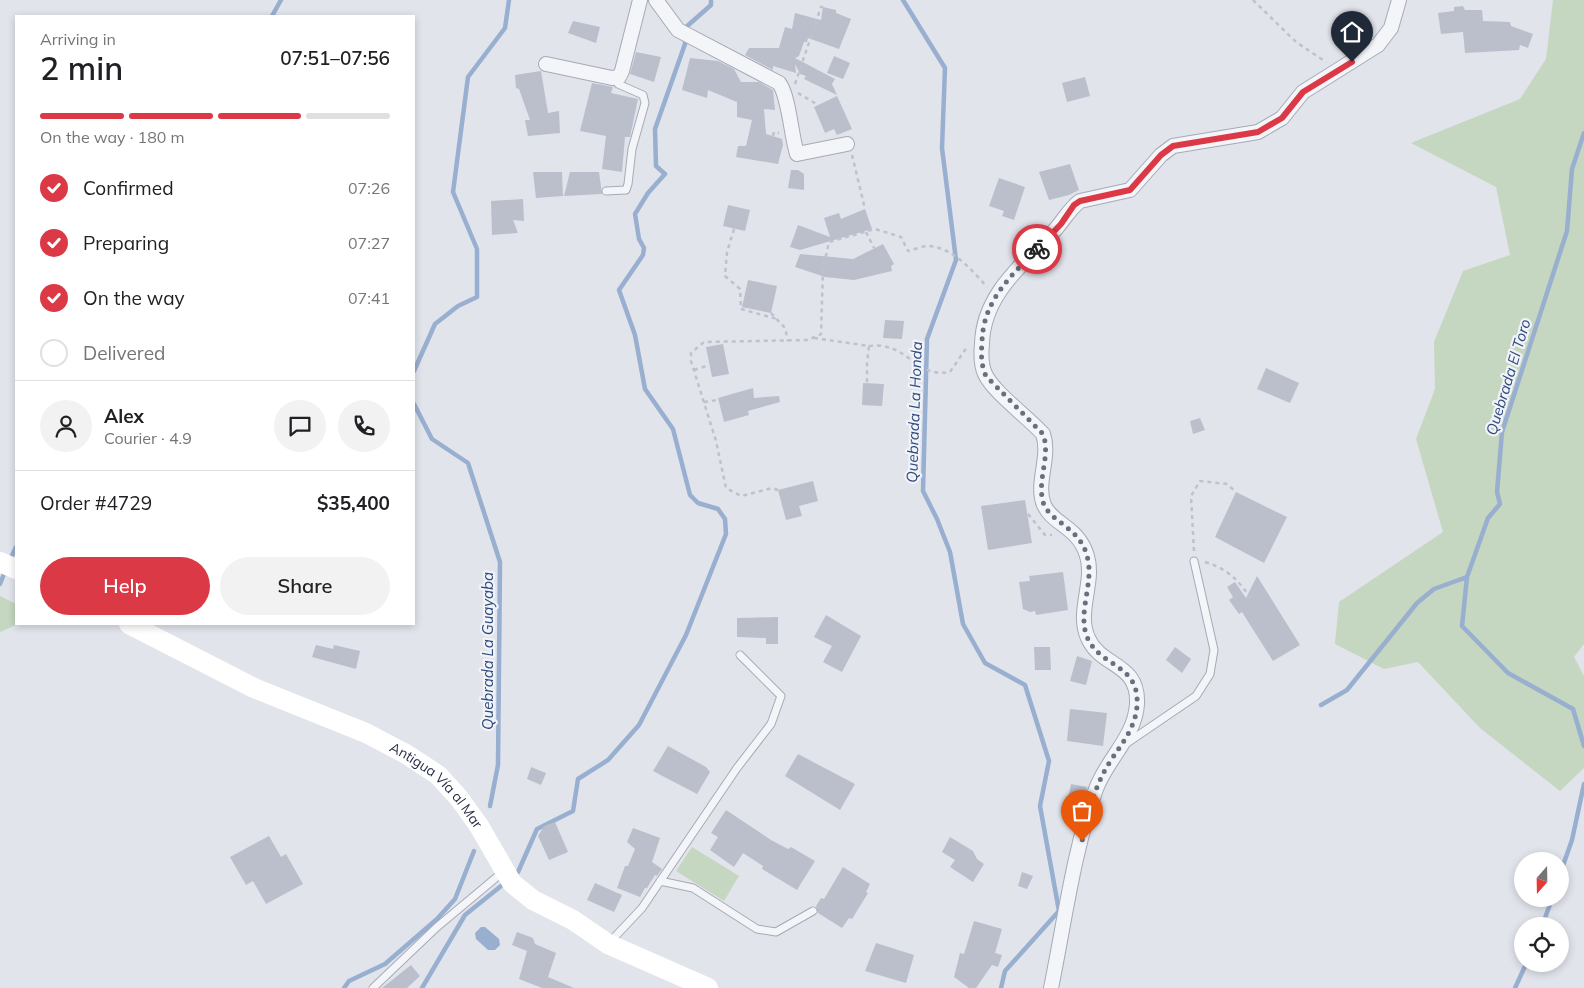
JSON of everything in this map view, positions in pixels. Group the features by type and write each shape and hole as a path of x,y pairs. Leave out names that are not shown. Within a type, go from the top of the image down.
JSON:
{"main road":[{"path":"0,562 15,569"},
{"name":"Antigua Vía al Mar","path":"131,625 254,688 366,733 406,754 438,775 459,798 480,826 512,883 533,900 573,920 608,944 708,988"}],"street":[{"path":"546,64 616,78 622,71 640,0"},
{"path":"656,0 678,30 779,83 784,90 788,118 797,154 847,144"},
{"path":"1051,988 1079,853 1096,790 1112,758 1122,746 1134,719 1137,706 1133,679 1095,649 1088,639 1084,628 1089,566 1087,555 1073,530 1049,513 1043,503 1042,492 1046,444 1043,434 986,376 982,367 981,355 983,326 994,296 1061,224 1074,205 1080,201 1130,190 1161,155 1173,146 1258,132 1282,118 1303,92 1378,45 1391,28 1399,0"}],"lane":[{"path":"606,191 626,190 632,149 645,103 644,95 618,84 616,78"},
{"path":"1122,746 1196,696 1210,674 1214,662 1214,650 1194,561"},
{"path":"608,944 642,908 736,768 771,724 779,708 781,696 740,655"},
{"path":"373,988 437,927 504,870"},
{"path":"660,881 693,888 757,929 776,932 813,910"}],"path":[{"path":"1253,0 1296,42 1338,70"},
{"path":"792,90 821,7 823,8"},
{"path":"847,144 854,160 855,173 865,210"},
{"path":"734,229 727,252 725,276 740,288 741,309 777,320"},
{"path":"778,490 772,488 741,496 726,488 716,442 694,370 691,353 704,342 788,341 814,337 820,334 823,269 829,242 874,229 901,237 908,251 928,246 948,252 971,268 994,296"},
{"path":"866,232 874,248"},
{"path":"771,313 785,328 788,341"},
{"path":"814,337 869,346 881,344 907,355 923,370 942,374 950,372 956,366 970,342 983,326"},
{"path":"868,383 866,363 869,346"},
{"path":"694,370 709,365"},
{"path":"704,402 718,400"},
{"path":"1236,492 1227,484 1200,481 1191,496 1194,561 1222,567 1237,580 1254,602"}],"green space":[{"path":"1553,0 1584,0 1584,644 1574,657 1584,676 1584,768 1560,791 1480,728 1418,662 1384,669 1335,644 1339,602 1443,532 1416,439 1435,389 1434,342 1463,271 1510,255 1496,187 1411,143 1520,99 1546,59"},
{"path":"0,596 15,604 16,625 0,632"},
{"path":"692,847 739,876 724,901 676,871"}],"water":[{"path":"481,927 485,927 499,939 500,945 495,950 488,950 476,939 475,933"}],"building":[{"path":"1463,6 1465,10 1482,10 1483,21 1510,22 1511,26 1533,34 1528,48 1520,45 1519,50 1465,53 1463,32 1441,34 1438,13 1454,11 1454,7"},
{"path":"823,7 836,10 836,13 851,19 839,49 808,38 807,42 804,42 799,56 795,58 835,79 832,84 837,95 804,79 806,76 800,74 795,64 796,73 773,66 773,70 745,55 749,48 779,48 785,27 792,29 795,13 821,20"},
{"path":"573,21 600,27 596,43 568,33"},
{"path":"636,52 661,57 654,82 630,74"},
{"path":"834,56 850,63 843,79 827,73"},
{"path":"690,58 718,61 734,69 741,82 759,82 773,90 775,110 764,109 766,134 782,139 783,145 778,164 736,157 738,146 746,146 752,120 737,117 737,102 708,90 707,98 682,90"},
{"path":"541,71 548,113 559,111 560,133 528,136 525,120 530,120 519,89 516,88 515,75"},
{"path":"1085,77 1090,96 1067,102 1062,83"},
{"path":"592,83 613,87 611,93 638,99 630,137 625,137 622,172 602,169 606,136 580,131"},
{"path":"837,96 852,129 837,135 834,129 825,133 814,107"},
{"path":"1070,164 1079,190 1069,195 1049,200 1039,172"},
{"path":"791,170 798,170 804,174 804,190 788,188"},
{"path":"533,172 562,172 563,196 536,198"},
{"path":"570,172 599,172 602,194 564,196"},
{"path":"999,178 1025,187 1014,220 1002,216 1004,211 989,206"},
{"path":"523,199 524,221 513,220 518,233 492,235 491,201"},
{"path":"728,205 750,210 745,231 723,226"},
{"path":"865,209 872,229 800,250 790,247 798,225 830,237 824,218 839,213 841,219"},
{"path":"883,244 894,264 891,266 892,271 854,280 825,277 795,267 800,254 853,259"},
{"path":"748,280 777,286 771,313 742,307"},
{"path":"885,320 904,321 902,339 883,338"},
{"path":"723,344 729,374 712,377 706,347"},
{"path":"1266,368 1299,383 1290,403 1257,389"},
{"path":"863,383 884,384 882,406 862,405"},
{"path":"753,388 754,398 779,396 780,402 748,411 749,415 724,422 718,398"},
{"path":"1200,418 1205,430 1193,434 1190,421"},
{"path":"813,481 818,501 799,506 802,516 786,520 778,490"},
{"path":"1236,492 1287,517 1264,563 1215,537"},
{"path":"1025,500 1032,543 988,550 981,506"},
{"path":"1063,572 1068,610 1036,615 1035,611 1030,612 1023,609 1019,582 1030,581 1029,576"},
{"path":"1257,576 1300,645 1273,661 1242,612 1239,614 1229,600 1233,597 1227,587 1235,582 1246,598"},
{"path":"826,615 861,636 842,672 823,662 832,646 814,637"},
{"path":"778,617 778,644 766,644 766,638 737,637 737,618"},
{"path":"316,645 333,649 334,645 360,651 356,669 312,657"},
{"path":"1034,647 1050,647 1051,670 1035,670"},
{"path":"1175,647 1191,659 1182,673 1166,660"},
{"path":"1077,656 1092,661 1086,685 1070,681"},
{"path":"1070,709 1107,713 1103,746 1067,741"},
{"path":"668,746 706,767 710,772 697,794 653,771"},
{"path":"798,754 855,784 840,810 785,776"},
{"path":"531,767 546,773 541,785 527,779"},
{"path":"1071,784 1087,787 1081,808 1067,805"},
{"path":"726,810 771,840 788,849 791,847 815,861 797,890 762,869 763,866 743,853 734,867 710,850 718,837 711,833"},
{"path":"555,822 568,852 549,860 538,836 544,826"},
{"path":"633,828 660,838 652,862 662,869 657,876 655,875 640,897 617,888 625,866 628,866 635,849 627,842"},
{"path":"269,836 281,857 286,854 303,884 266,904 253,881 246,885 230,857"},
{"path":"950,837 973,851 977,859 984,864 973,882 950,867 955,860 942,852"},
{"path":"843,867 870,884 866,892 868,893 852,919 849,918 842,928 818,913 816,906 821,898 824,899"},
{"path":"1022,872 1033,876 1027,889 1018,886"},
{"path":"595,883 622,895 614,912 587,900"},
{"path":"974,921 1002,929 995,953 1002,955 998,967 992,965 976,988 969,988 954,977 960,953 964,954"},
{"path":"517,932 533,938 535,944 556,953 548,977 574,988 542,988 519,979 527,951 512,945"},
{"path":"876,943 914,955 906,983 865,971"},
{"path":"411,965 420,976 407,988 382,988"}],"waterway":[{"path":"273,15 281,0"},
{"name":"Quebrada La Guayaba","path":"415,369 435,324 458,306 477,297 477,249 453,192 468,77 505,28 509,0"},
{"path":"518,872 537,829 573,811 578,779 608,760 639,725 686,635 726,534 725,519 718,509 698,503 690,495 673,429 645,389 635,335 619,290 643,255 644,248 639,239 635,214 648,193 665,174 656,166 655,129 685,44 685,28 711,5 711,0"},
{"name":"Quebrada La Honda","path":"903,0 945,68 942,148 956,260 927,339 923,491 950,552 963,624 985,663 1025,685 1049,761 1040,806 1059,911 1005,971 1001,988"},
{"name":"Quebrada El Toro","path":"1321,705 1347,690 1417,603 1434,589 1467,577 1488,518 1500,504 1497,492 1502,432 1567,231 1572,169 1584,133"},
{"name":"Quebrada La Guayaba","path":"415,406 432,439 468,463 500,562 498,765 490,806"},
{"path":"10,560 15,549"},
{"path":"0,584 6,569"},
{"path":"1467,577 1462,626 1508,673 1573,709 1584,746"},
{"path":"1568,852 1584,784"},
{"path":"344,988 349,981 385,964 437,919 455,899 474,851"},
{"path":"422,988 465,915 501,886"},
{"path":"1545,917 1549,908"},
{"path":"1515,988 1522,972"}],"way so far":[{"path":"1037,249 994,296 983,326 982,367 986,376 1043,434 1046,444 1042,492 1043,503 1049,513 1073,530 1087,555 1089,566 1084,628 1088,639 1095,649 1133,679 1137,706 1134,719 1122,746 1102,774 1082,841"}],"route":[{"path":"1037,249 1061,224 1074,205 1080,201 1130,190 1161,155 1173,146 1258,132 1282,118 1303,92 1352,62"}]}
